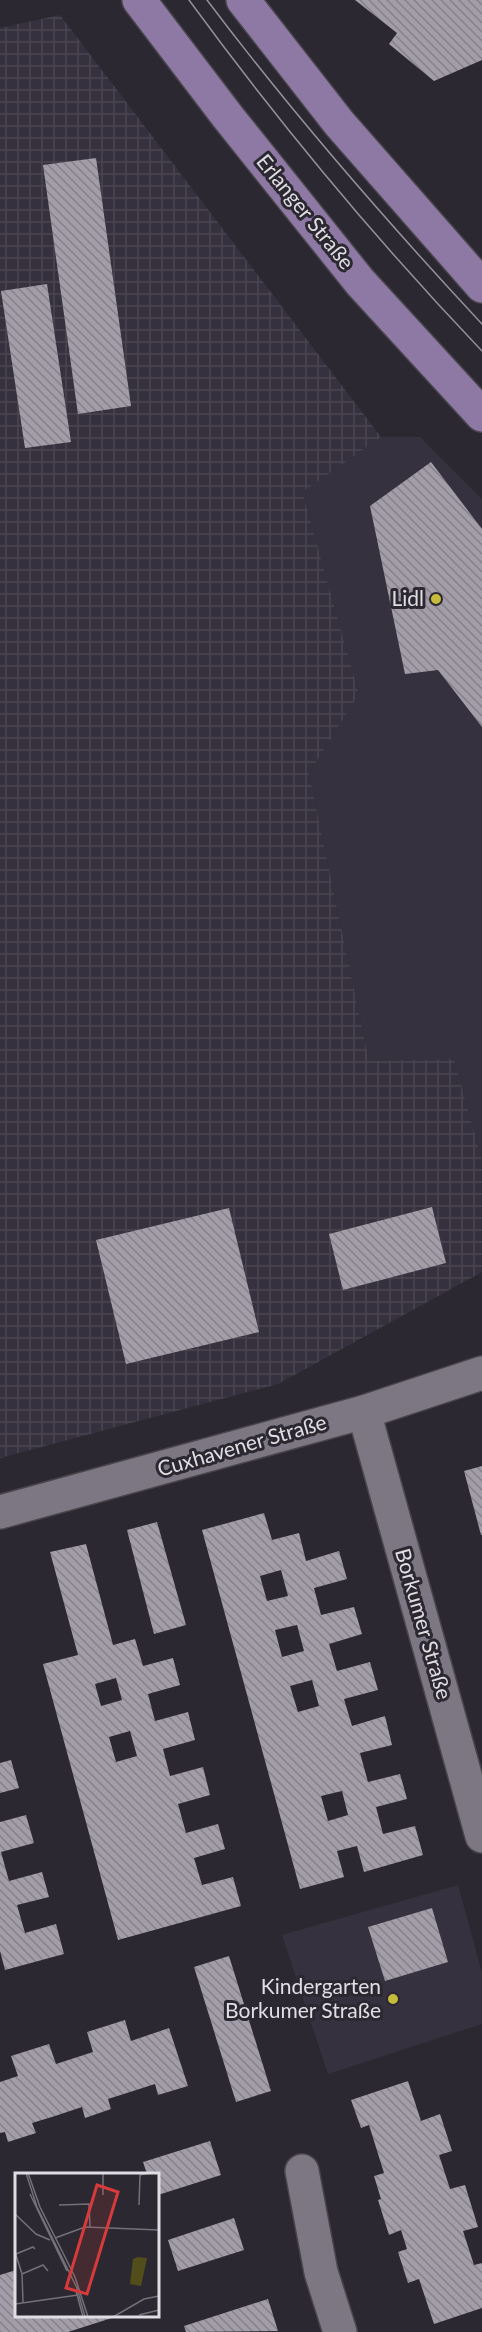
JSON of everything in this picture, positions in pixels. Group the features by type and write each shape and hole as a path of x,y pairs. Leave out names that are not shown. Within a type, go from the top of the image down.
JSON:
{"main road":[{"name":"Erlanger Straße","path":"139,0 228,117 360,282 482,415"},
{"path":"243,0 339,123 482,286"}],"street":[{"name":"Cuxhavener Straße","path":"0,1512 364,1412 482,1373"},
{"name":"Borkumer Straße","path":"364,1412 482,1836"},
{"path":"302,2171 321,2272 340,2332"}],"shaded area":[{"path":"60,15 381,437 302,492 359,694 309,773 369,1061 454,1059 482,1160 482,1272 278,1384 0,1458 0,28"},
{"path":"381,437 420,437 482,499 482,1160 454,1060 369,1061 309,773 359,694 301,492"},
{"name":"Kindergarten Borkumer Straße","path":"458,1885 482,1973 482,2024 328,2074 282,1935"}],"building":[{"path":"355,0 482,0 482,60 434,81 389,44 397,33"},
{"path":"96,158 131,406 78,414 43,165"},
{"path":"47,284 71,442 25,448 1,291"},
{"name":"Lidl","path":"431,462 482,529 482,727 438,670 405,674 370,506"},
{"path":"432,1207 446,1263 343,1290 329,1234"},
{"path":"229,1208 259,1332 126,1364 96,1240"},
{"path":"482,1466 482,1535 481,1535 464,1471"},
{"path":"264,1513 272,1540 299,1533 306,1561 339,1551 347,1579 314,1588 321,1615 354,1607 362,1634 329,1644 337,1671 370,1662 378,1690 344,1699 352,1726 385,1716 392,1745 360,1753 368,1782 400,1774 407,1799 376,1807 383,1834 415,1826 423,1855 364,1872 357,1846 337,1851 344,1877 300,1889 202,1530","holes":["281,1570 288,1596 267,1601 260,1576","297,1625 304,1651 282,1657 275,1630","312,1680 319,1706 298,1712 290,1686","342,1791 348,1815 328,1821 321,1796"]},
{"path":"157,1522 186,1625 154,1634 127,1530"},
{"path":"86,1544 113,1645 135,1639 143,1666 173,1658 180,1685 148,1694 155,1721 188,1712 195,1740 163,1749 170,1776 203,1767 210,1795 178,1804 186,1833 218,1824 225,1849 194,1858 202,1885 233,1877 241,1906 118,1940 43,1664 78,1655 50,1552","holes":["116,1678 122,1700 101,1706 95,1684","130,1731 137,1756 116,1762 109,1737"]},
{"path":"11,1760 19,1788 0,1793 0,1763"},
{"path":"26,1815 34,1843 1,1852 9,1881 42,1872 49,1897 17,1905 25,1933 56,1924 64,1954 5,1970 0,1951 0,1822"},
{"path":"432,1908 448,1962 385,1981 368,1927"},
{"path":"229,1956 271,2091 236,2102 194,1967"},
{"path":"125,2020 131,2041 169,2028 188,2086 158,2095 155,2084 108,2099 111,2109 85,2118 82,2107 32,2123 36,2133 8,2142 5,2132 0,2133 0,2082 18,2076 11,2056 49,2044 56,2064 93,2052 87,2032"},
{"path":"408,2081 421,2121 440,2114 452,2151 439,2155 450,2189 465,2185 478,2227 463,2231 474,2265 482,2263 482,2308 434,2324 419,2279 408,2283 398,2252 407,2249 401,2230 389,2235 378,2200 381,2199 374,2176 384,2173 369,2125 361,2128 351,2100"},
{"path":"210,2141 221,2175 159,2195 159,2173 147,2173 143,2162"},
{"path":"234,2218 244,2250 178,2271 168,2240"},
{"path":"15,2270 15,2317 115,2317 68,2332 0,2332 0,2275"},
{"path":"268,2299 278,2331 186,2332 184,2326"}],"tram line":[{"path":"189,0 330,180 482,351"},
{"path":"207,0 340,166 482,324"}],"place":[{"name":"Lidl","path":"436,599"},
{"name":"Kindergarten Borkumer Straße","path":"393,1999"}]}
